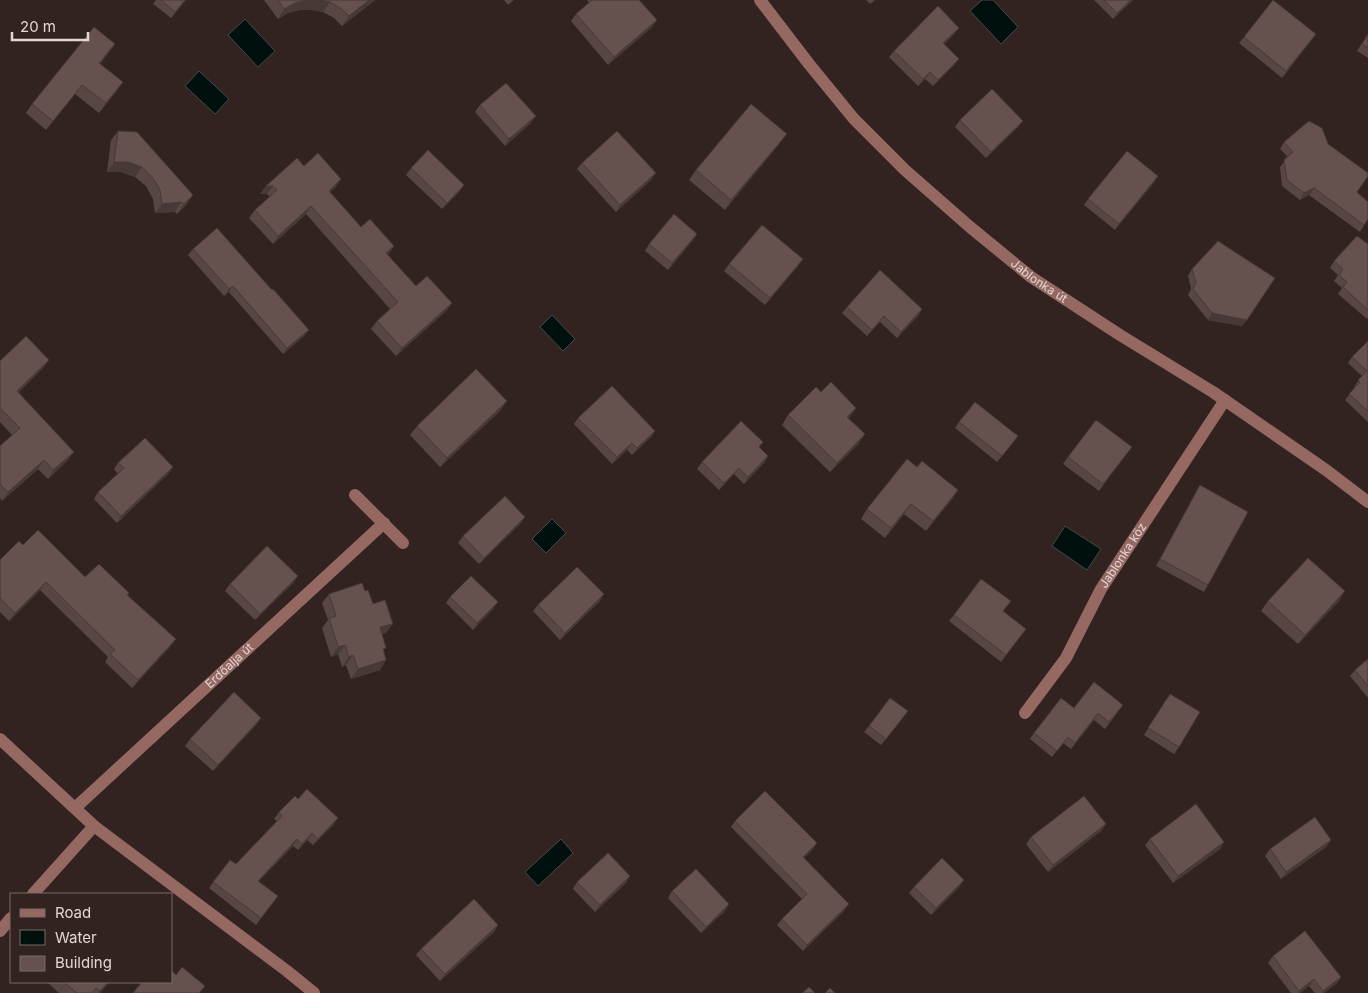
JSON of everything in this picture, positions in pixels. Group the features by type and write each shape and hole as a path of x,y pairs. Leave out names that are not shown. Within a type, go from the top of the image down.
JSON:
{"street":[{"name":"Jablonka út","path":"760,0 808,64 854,119 905,170 970,227 1031,276 1120,335 1225,400 1326,470 1368,502"},
{"name":"Jablonka köz","path":"1025,713 1066,658 1102,589 1225,400"},
{"path":"355,495 404,543"},
{"name":"Erdőalja út","path":"75,808 384,523"},
{"path":"0,739 94,826 314,993"},
{"path":"34,893 94,826"},
{"path":"0,930 10,919"}],"water":[{"path":"982,0 993,0 1018,27 1001,44 970,11"},
{"path":"245,19 275,51 258,67 228,35"},
{"path":"199,71 229,99 215,114 185,86"},
{"path":"552,315 575,339 563,351 540,327"},
{"path":"552,519 566,533 546,553 532,539"},
{"path":"1065,526 1101,549 1087,570 1052,546"},
{"path":"561,839 573,853 538,886 525,872"}],"building":[{"path":"161,0 185,0 175,12"},
{"path":"278,0 306,0 284,9"},
{"path":"318,0 369,0 349,16 330,2"},
{"path":"592,0 639,0 657,20 614,57 576,14"},
{"path":"1104,0 1131,0 1117,13"},
{"path":"1273,0 1316,34 1286,71 1244,37"},
{"path":"938,6 959,28 943,43 959,59 938,80 930,72 923,79 894,51"},
{"path":"94,27 115,44 99,63 123,82 106,103 82,85 53,121 32,104"},
{"path":"1368,34 1368,48 1362,44"},
{"path":"506,83 536,116 509,139 480,105"},
{"path":"992,89 1023,121 991,152 960,120"},
{"path":"751,104 787,134 731,200 696,170"},
{"path":"1309,121 1322,128 1328,144 1368,173 1368,176 1357,192 1368,202 1368,219 1364,225 1314,188 1304,193 1287,180 1284,160 1293,152 1284,142"},
{"path":"118,131 137,132 193,195 184,204 181,202 162,204 160,190 152,177 142,167 128,162 114,162"},
{"path":"617,131 656,173 620,205 582,163"},
{"path":"428,150 464,185 447,203 411,168"},
{"path":"1127,151 1158,176 1119,224 1088,199"},
{"path":"318,153 341,179 329,191 361,227 370,219 394,246 386,253 416,286 427,276 452,303 402,348 377,321 398,302 311,206 278,236 255,210 277,190 273,186 266,186 297,158 304,166"},
{"path":"674,214 697,234 672,263 649,244"},
{"path":"762,225 803,259 770,298 729,264"},
{"path":"217,228 309,330 287,348 233,286 229,289 193,249"},
{"path":"1357,236 1368,244 1368,310 1343,287 1347,282 1339,275 1343,269 1334,261"},
{"path":"1218,241 1275,278 1247,320 1212,313 1193,289 1196,283 1192,269"},
{"path":"880,270 922,309 901,332 884,316 872,330 847,307"},
{"path":"26,336 49,360 17,391 74,452 53,470 44,460 8,492 0,484 0,446 20,428 0,408 0,361"},
{"path":"1368,341 1368,411 1349,394 1360,382 1358,380 1367,371 1352,357"},
{"path":"476,369 507,401 447,458 417,426"},
{"path":"831,382 856,408 847,417 865,434 837,463 788,415 816,387 821,392"},
{"path":"612,386 655,431 637,448 632,443 617,457 578,418"},
{"path":"975,402 1018,436 1002,456 959,422"},
{"path":"1096,420 1132,447 1103,484 1068,457"},
{"path":"741,421 763,442 759,447 768,456 748,477 739,468 724,483 702,462"},
{"path":"145,438 173,467 121,516 98,492 124,468 118,463"},
{"path":"907,459 917,467 922,461 958,490 933,521 911,504 891,528 867,509"},
{"path":"1200,485 1248,512 1208,585 1160,559"},
{"path":"505,496 525,517 484,558 463,536"},
{"path":"38,530 85,577 99,564 129,593 127,595 176,639 138,680 110,654 115,650 46,582 15,613 0,598 0,560 19,541 23,545"},
{"path":"267,546 298,576 260,614 230,584"},
{"path":"1308,558 1345,591 1305,635 1268,601"},
{"path":"577,567 604,594 565,633 538,605"},
{"path":"471,576 498,602 477,623 450,597"},
{"path":"981,579 1011,601 1003,611 1026,629 1006,655 954,615"},
{"path":"362,583 365,591 368,590 373,604 385,600 393,624 380,627 386,648 383,649 386,660 358,669 353,655 349,657 345,645 338,647 329,618 336,616 329,594"},
{"path":"1368,659 1368,686 1355,670"},
{"path":"1094,682 1123,705 1109,722 1098,713 1075,743 1068,737 1057,751 1034,733 1061,698 1074,708"},
{"path":"234,692 261,718 218,765 190,739"},
{"path":"1170,694 1200,712 1179,747 1148,728"},
{"path":"890,698 908,711 886,739 869,726"},
{"path":"307,789 338,818 318,839 312,833 302,844 297,839 258,881 278,896 261,918 213,882 230,860 236,864 282,816 279,812 295,796 298,799"},
{"path":"765,791 817,843 803,857 849,904 807,945 782,919 807,894 735,821"},
{"path":"1084,796 1106,824 1053,865 1031,837"},
{"path":"1196,804 1224,842 1178,876 1150,839"},
{"path":"1315,817 1331,840 1286,872 1270,849"},
{"path":"608,853 630,876 600,905 577,882"},
{"path":"942,858 964,880 936,908 914,887"},
{"path":"696,869 729,904 706,927 672,891"},
{"path":"474,899 498,925 445,974 421,949"},
{"path":"1305,931 1341,977 1323,991 1314,979 1299,991 1273,956"},
{"path":"182,967 205,986 199,993 133,993 141,983 172,983 172,971 176,975"},
{"path":"65,983 107,983 100,991 96,988 92,993 77,993"},
{"path":"809,987 815,993 802,993"},
{"path":"830,988 835,993 825,993"}]}
